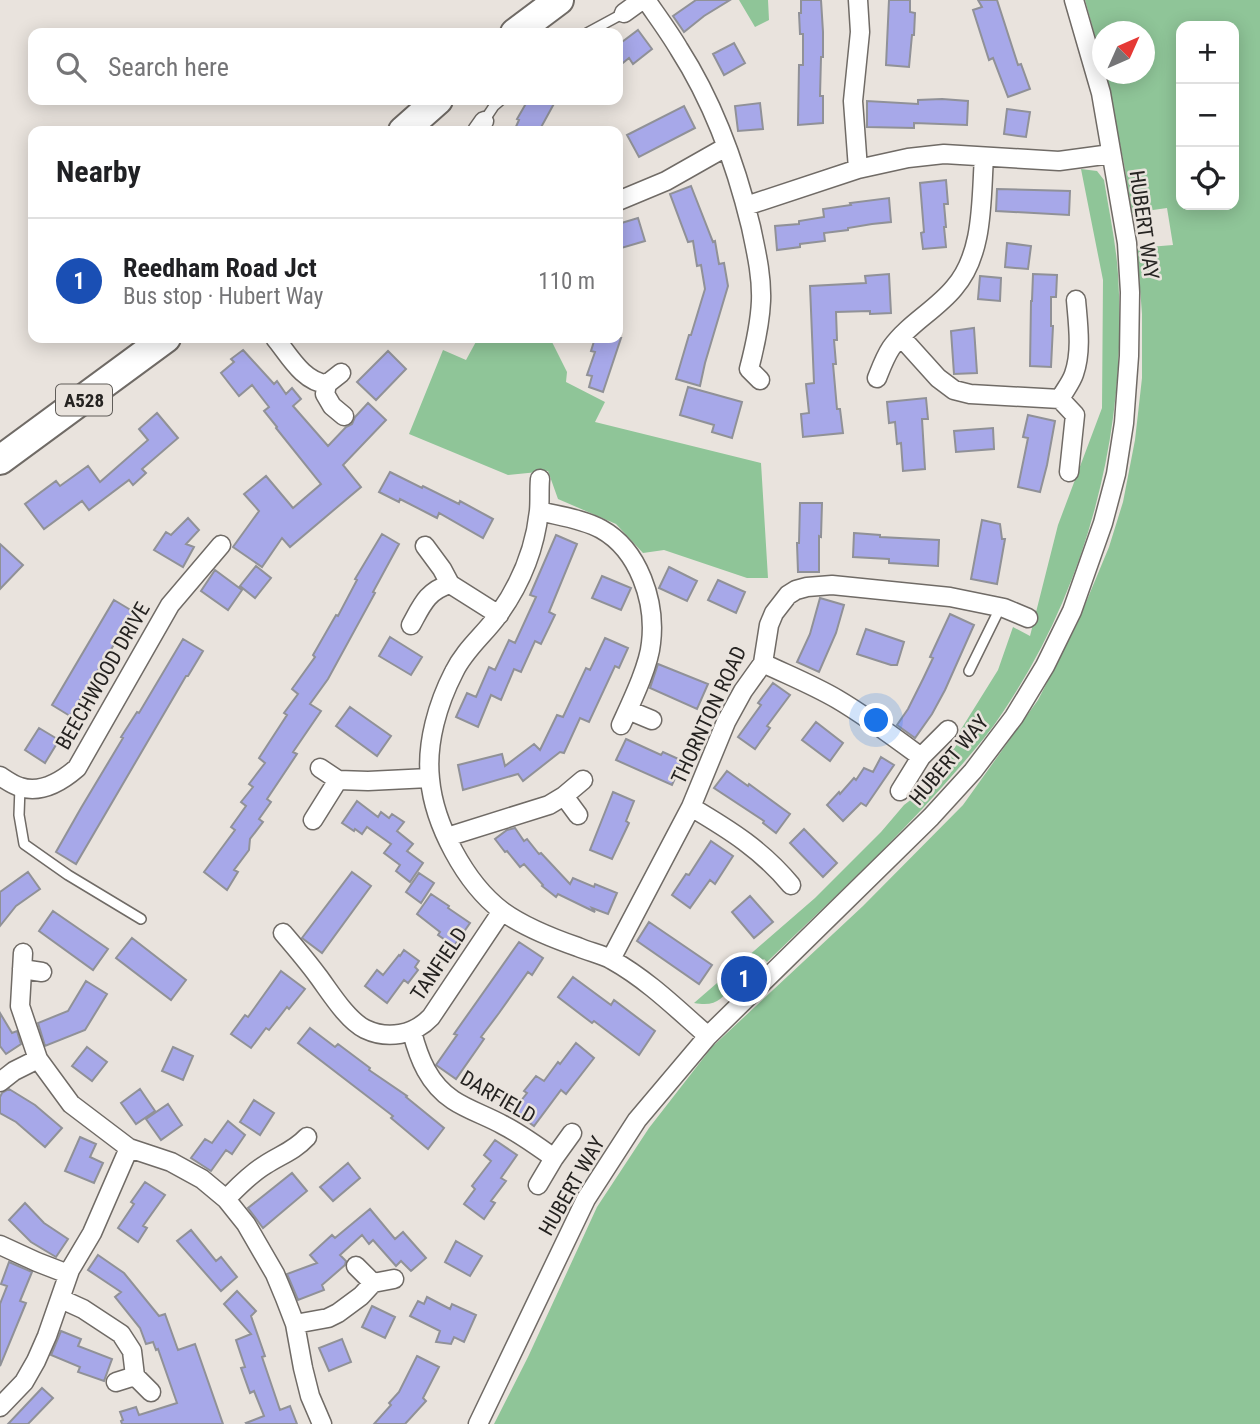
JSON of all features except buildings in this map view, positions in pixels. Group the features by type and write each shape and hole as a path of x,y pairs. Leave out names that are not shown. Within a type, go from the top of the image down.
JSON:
{"main road":[{"path":"522,28 559,0"},
{"path":"409,126 432,105"},
{"name":"A528","path":"0,460 159,343"}],"street":[{"path":"624,13 644,0 680,49 726,147 746,206 758,261 761,299 757,341 749,369 760,380"},
{"path":"858,0 860,32 853,101 858,169"},
{"name":"HUBERT WAY","path":"478,1424 586,1199 637,1120 708,1036 922,827 973,771 1014,717 1045,666 1072,611 1103,523 1116,474 1124,423 1130,292 1127,243 1101,93 1074,0"},
{"path":"623,199 666,181 726,147"},
{"path":"746,206 858,169 908,158 944,154 1059,161 1111,154"},
{"path":"877,378 892,347 955,288 972,257 984,157"},
{"path":"1060,399 1073,376 1077,359 1079,341 1076,300"},
{"path":"901,337 930,371 954,390 970,394 1060,399 1074,415 1069,472"},
{"path":"279,343 309,378 320,384 327,384 341,373"},
{"path":"327,384 325,394 332,406 344,416"},
{"path":"540,480 539,511 531,553 524,572 499,615 468,647 454,670 434,726 429,779 434,803 456,858 484,895 502,911 544,934 611,959 664,997 708,1036"},
{"path":"539,511 587,523 603,530 623,547 639,570 648,595 651,644 625,717 652,720"},
{"name":"BEECHWOOD DRIVE","path":"20,788 37,789 52,785 77,768 170,605 221,545"},
{"path":"425,545 450,584 499,615"},
{"path":"411,625 425,600 437,588 450,584"},
{"name":"THORNTON ROAD","path":"611,959 691,807 726,722 763,663 769,625 774,613 788,595 807,587 832,585 950,597 1000,608 1028,618"},
{"path":"763,663 839,700 921,757"},
{"path":"900,791 921,757 948,730"},
{"path":"320,768 338,780 429,779"},
{"path":"0,776 20,788"},
{"path":"313,820 338,780"},
{"path":"447,838 549,805 583,780"},
{"path":"564,796 578,815"},
{"path":"691,807 738,835 779,869 792,885"},
{"name":"TANFIELD","path":"283,933 349,1016 363,1028 401,1034 423,1026 431,1017 502,911"},
{"path":"42,972 23,961 20,1006 38,1059 71,1104 129,1148 171,1162 202,1180 226,1199 246,1224 275,1274 295,1324 310,1396 322,1424"},
{"name":"DARFIELD","path":"412,1032 422,1063 441,1090 454,1101 519,1134 554,1157"},
{"path":"0,1082 14,1071 38,1059"},
{"path":"538,1185 572,1133"},
{"path":"0,1407 24,1382 36,1361 68,1274 92,1233 129,1148"},
{"path":"226,1199 266,1164 303,1149"},
{"path":"0,1245 68,1274"},
{"path":"356,1266 373,1283"},
{"path":"295,1324 328,1318 361,1296 373,1283 394,1279"},
{"path":"61,1299 83,1309 121,1334 132,1351 135,1376 151,1391"},
{"path":"116,1382 135,1376"}],"lane":[{"path":"596,28 624,13"},
{"path":"481,126 495,105"},
{"path":"969,671 1000,608"},
{"path":"20,788 19,815 24,844 68,875 141,919"}],"green space":[{"path":"739,0 768,0 769,20 755,27"},
{"path":"1085,0 1260,0 1260,1424 494,1424 597,1207 649,1128 712,1047 863,906 963,805 1038,700 1077,624 1109,547 1123,502 1135,440 1142,378 1142,314 1137,248 1173,245 1167,208 1132,213 1108,84 1155,84 1155,21 1092,21 1092,25"},
{"path":"1081,169 1097,171 1104,180 1117,262 1119,331 1109,446 1080,558 1059,611 1033,663 996,722 922,809 767,962 764,959 749,971 746,969 734,980 736,984 718,1001 708,1004 694,1003 815,898 904,805 925,789 958,743 960,731 998,670 1013,627 1030,636 1058,525 1102,408 1103,280"},
{"path":"475,343 552,343 567,372 566,382 605,402 595,422 761,463 768,578 747,578 664,550 643,553 616,524 558,499 548,471 508,475 409,434 443,350 466,360"}],"place":[{"name":"Reedham Road Jct","path":"744,979"}]}
